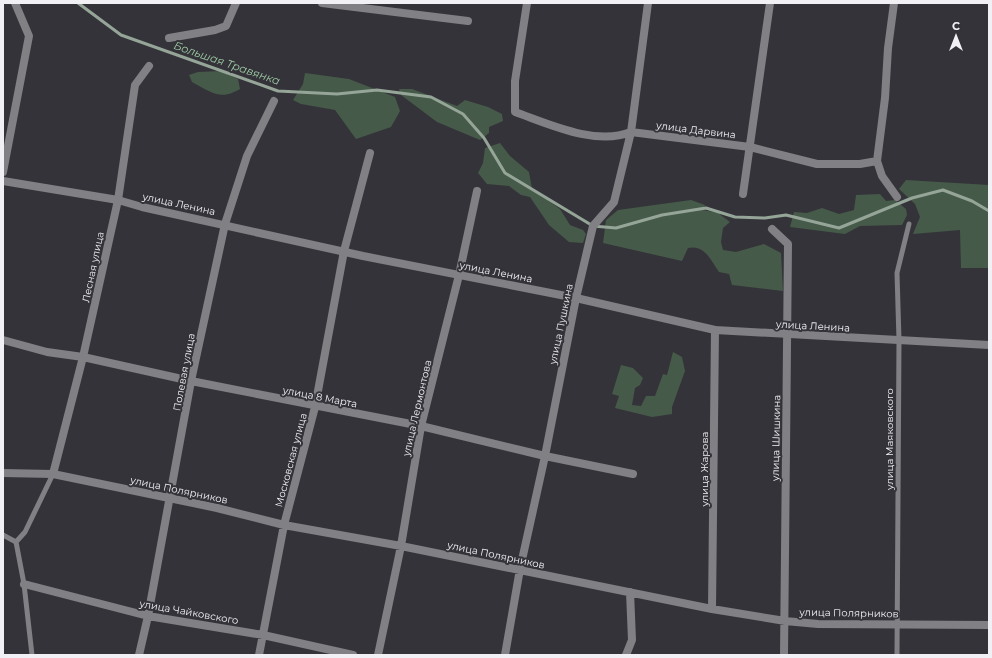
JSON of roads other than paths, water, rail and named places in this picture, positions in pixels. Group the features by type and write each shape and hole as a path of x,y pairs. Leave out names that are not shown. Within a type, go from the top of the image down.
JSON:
{"street":[{"path":"3,172 29,36 14,3"},
{"path":"169,38 215,30 226,26 236,3"},
{"path":"322,3 468,21"},
{"name":"улица Дарвина","path":"527,3 515,81 515,112 556,128 602,136 620,136 631,132 750,147 817,164 860,164 877,161"},
{"name":"улица Пушкина","path":"505,655 520,569 545,456 576,298 593,226 614,202 631,132 648,3"},
{"path":"743,194 770,3"},
{"path":"894,3 888,48 885,98 877,161 882,176 897,197"},
{"name":"Лесная улица","path":"53,474 83,357 118,200 135,85 149,66"},
{"name":"Полевая улица","path":"138,655 148,616 171,500 191,382 225,224 247,156 274,101"},
{"name":"Московская улица","path":"259,655 284,525 315,407 344,251 370,153"},
{"name":"улица Ленина","path":"3,181 118,200 142,207 344,251 576,298 715,330 989,345"},
{"name":"улица Лермонтова","path":"378,655 401,546 421,426 459,275 476,191"},
{"name":"улица Шишкина","path":"772,229 788,244 784,655"},
{"name":"улица Жарова","path":"712,609 715,330"},
{"name":"улица 8 Марта","path":"3,340 47,352 83,357 191,382 315,407 421,426 545,456 633,474"},
{"name":"улица Полярников","path":"3,473 53,474 171,500 217,508 284,525 520,569 544,576 712,609 785,621 818,624 989,625"},
{"name":"улица Чайковского","path":"24,584 148,616 263,635 353,655"},
{"path":"626,655 632,640 630,592"}],"lane":[{"name":"улица Маяковского","path":"897,655 899,625 899,340 897,273 909,224"},
{"path":"16,542 25,532 53,474"},
{"path":"3,535 16,542"},
{"path":"16,542 24,584 32,655"}],"waterway":[{"name":"Большая Травянка","path":"78,3 121,35 278,91 337,94 377,90 431,97 463,114 484,138 505,173 593,226 616,228 662,215 706,208 735,217 765,218 786,215 839,228 912,198 943,190 972,201 989,211"}]}
